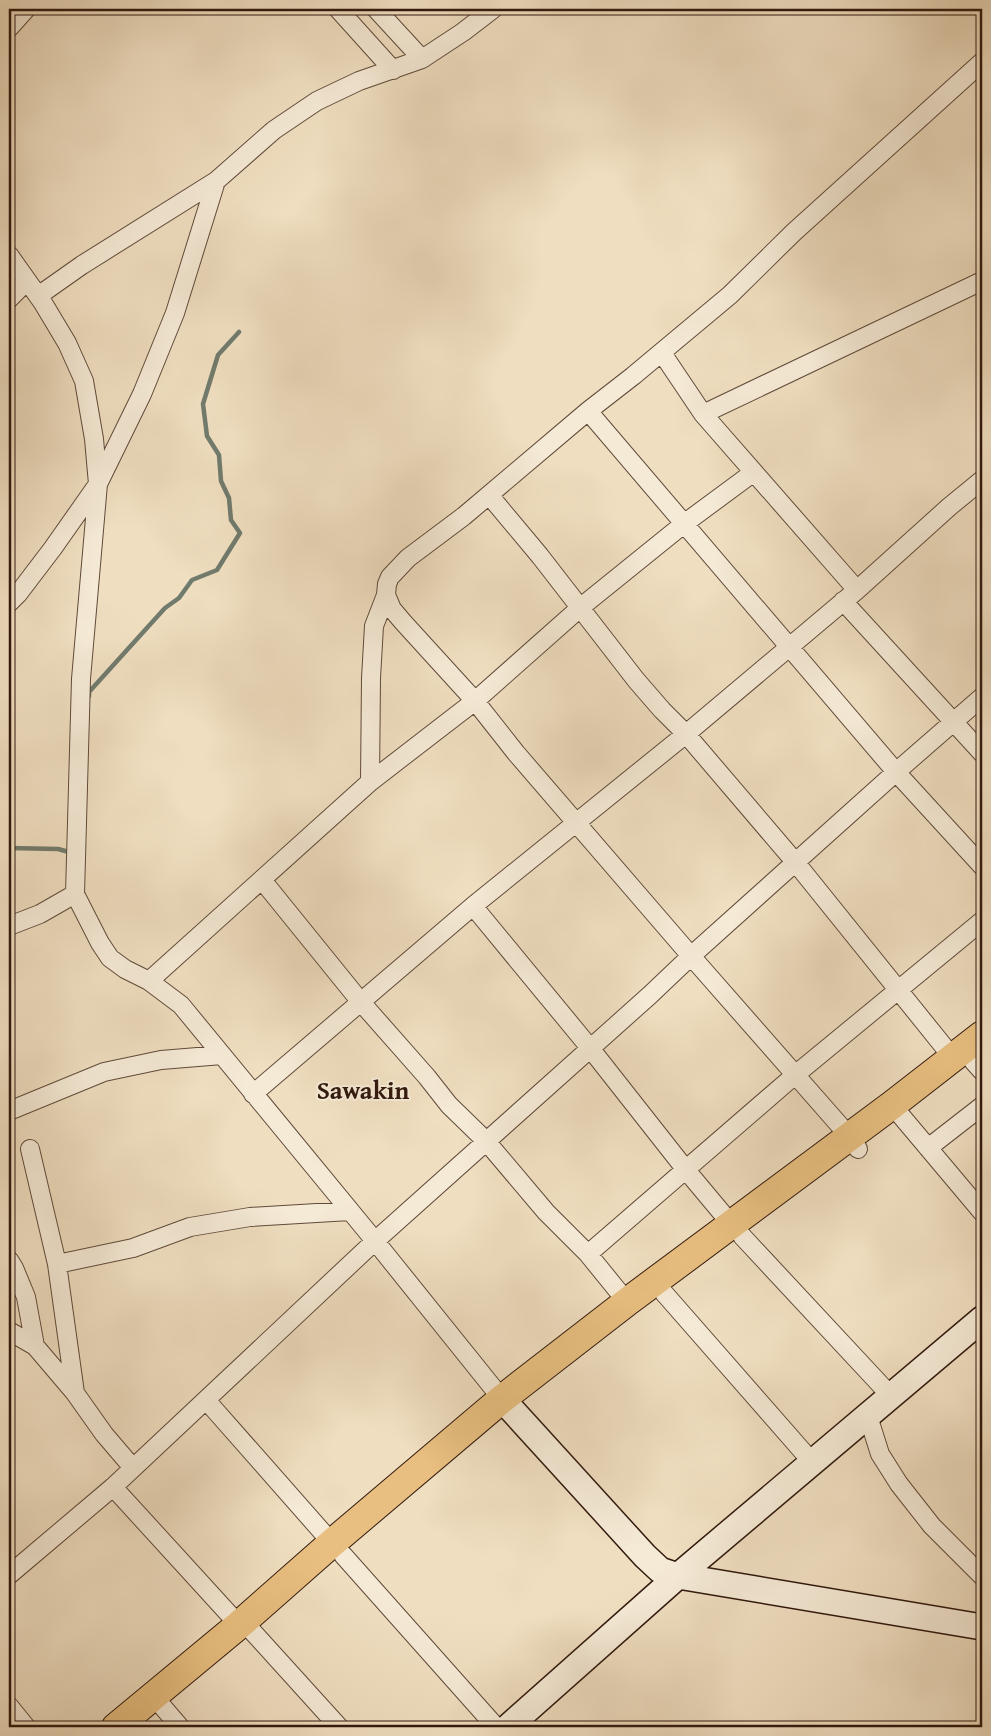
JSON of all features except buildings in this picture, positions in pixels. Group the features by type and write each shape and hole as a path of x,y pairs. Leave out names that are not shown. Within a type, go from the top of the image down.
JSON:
{"main road":[{"path":"507,1404 664,1293 737,1231 897,1111 973,1061 982,1035"},
{"path":"137,1727 245,1628 627,1302 737,1231"},
{"path":"116,1727 245,1628"}],"street":[{"path":"9,28 26,9"},
{"path":"338,9 393,70"},
{"path":"376,9 422,59"},
{"path":"38,296 82,265 216,181 274,130 317,101 360,81 422,59 463,32 493,9"},
{"path":"370,782 371,678 374,626 386,595 386,584 390,577 408,558 464,516 588,411 662,353 730,295 794,232 982,62"},
{"path":"9,603 53,548 98,484 142,394 176,313 216,181"},
{"path":"9,255 67,342 84,381 94,439 98,484 81,679 74,894 110,958 125,969 149,981 181,1005 375,1240 507,1404 645,1556 660,1570 678,1576 982,1627"},
{"path":"9,299 27,281"},
{"path":"703,414 982,281"},
{"path":"662,353 703,414 857,590"},
{"path":"588,411 896,772 982,866"},
{"path":"149,981 370,782 475,701 580,607 684,523 754,472"},
{"path":"253,1094 473,906 686,734 857,590 948,507 982,480"},
{"path":"489,495 580,607 636,680 686,734 796,863 899,990 973,1061"},
{"path":"386,595 392,609 435,659 475,701 516,753 575,822 854,1143"},
{"path":"843,601 982,753"},
{"path":"9,1575 114,1487 375,1240 650,995 690,956 982,697"},
{"path":"262,880 360,1002 427,1077 449,1105 486,1141 546,1212 588,1254 627,1302"},
{"path":"9,926 40,914 74,894"},
{"path":"473,906 737,1231 891,1396"},
{"path":"588,1254 795,1075 982,921"},
{"path":"9,1111 104,1072 161,1060 222,1055"},
{"path":"928,1148 982,1106"},
{"path":"897,1111 982,1212"},
{"path":"30,1149 57,1264 75,1393"},
{"path":"57,1264 133,1248 190,1227 250,1217 350,1211"},
{"path":"9,1260 26,1297 35,1346"},
{"path":"664,1293 812,1462"},
{"path":"508,1727 678,1576 982,1319"},
{"path":"9,1331 35,1346 75,1393 104,1434 133,1468"},
{"path":"206,1400 496,1727"},
{"path":"868,1416 880,1454 899,1484 932,1526 982,1576"},
{"path":"114,1487 339,1727"},
{"path":"9,1706 24,1726"},
{"path":"162,1706 180,1727"}],"waterway":[{"path":"89,696 89,692 165,608 179,598 192,580 217,570 240,533 231,520 229,498 221,481 219,455 207,436 203,404 218,355 239,332"},
{"path":"9,848 58,849 69,852 70,849"}],"district":[{"name":"Sawakin","path":"363,1090"}]}
